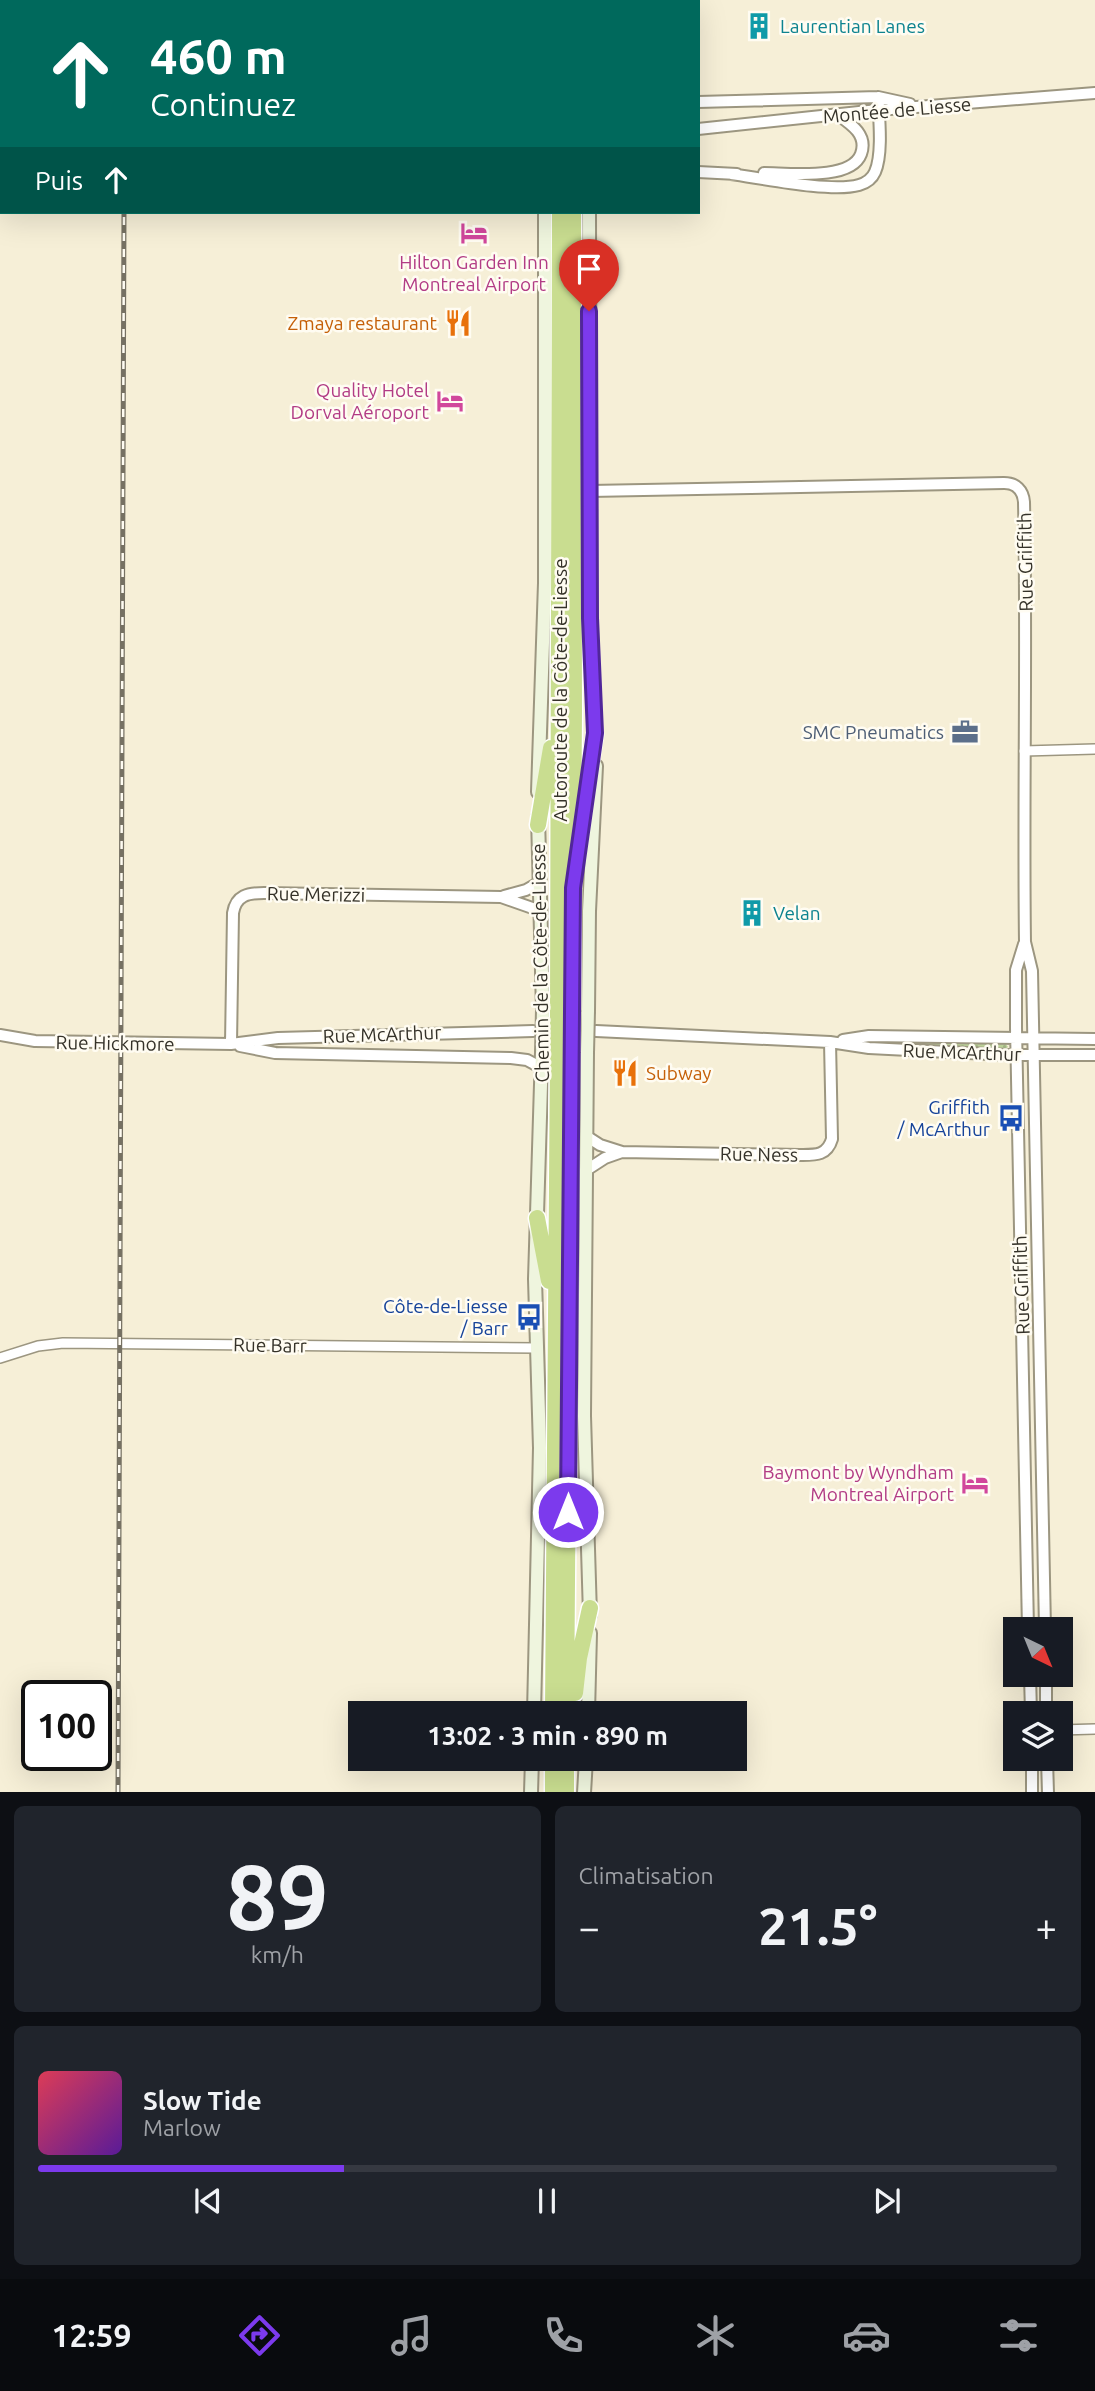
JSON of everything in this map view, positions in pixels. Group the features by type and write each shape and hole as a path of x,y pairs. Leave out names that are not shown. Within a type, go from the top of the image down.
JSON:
{"highway":[{"name":"Autoroute de la Côte-de-Liesse","path":"560,214 566,1701"},
{"name":"Autoroute de la Côte-de-Liesse","path":"565,1010 573,888 573,214"},
{"path":"538,825 548,774 561,669"},
{"path":"573,888 595,733"},
{"name":"Autoroute de la Côte-de-Liesse","path":"553,1701 556,1316 565,1053"},
{"path":"537,1218 556,1316"},
{"path":"574,1701 579,1658 590,1608"},
{"path":"551,1792 552,1771"},
{"path":"566,1771 566,1792"}],"main road":[{"name":"Chemin de la Côte-de-Liesse","path":"545,214 545,583 538,825 541,911 565,1010"},
{"name":"Chemin de la Côte-de-Liesse","path":"588,1701 590,1608 584,1416 586,1136 565,1053 565,1010 589,911 595,800 590,618 589,214"},
{"name":"Chemin de la Côte-de-Liesse","path":"534,1701 540,1448 537,1218 542,1068 565,1053"},
{"path":"531,1792 532,1771"},
{"path":"584,1792 585,1771"}],"street":[{"name":"Montée de Liesse","path":"700,129 878,110 1095,93"},
{"path":"700,102 878,97 923,107"},
{"path":"731,174 808,185 850,187 862,184 873,176 877,164 878,97"},
{"path":"700,172 828,173 850,167 859,158 862,139 856,129 838,115"},
{"name":"Rue Griffith","path":"590,491 1004,483 1015,486 1022,492 1027,669 1024,751 1025,942 1032,971 1045,1617"},
{"path":"1024,751 1095,749"},
{"name":"Rue Merizzi","path":"231,1044 233,913 234,904 241,897 264,893 501,897 526,890 540,882"},
{"name":"Rue Merizzi","path":"501,897 541,911"},
{"name":"Rue Griffith","path":"1025,942 1016,970 1016,1055 1028,1617"},
{"name":"Rue McArthur","path":"231,1044 278,1038 533,1031"},
{"name":"Rue McArthur","path":"596,1031 830,1042 869,1048 1016,1055 1095,1055"},
{"name":"Rue Hickmore","path":"0,1035 35,1041 231,1044"},
{"name":"Rue McArthur","path":"830,1042 869,1036 1095,1039"},
{"name":"Rue Ness","path":"585,1171 600,1160 622,1153 800,1155 826,1151 832,1139 830,1042"},
{"path":"231,1044 275,1053 511,1058 527,1060 542,1068"},
{"name":"Rue Ness","path":"586,1136 600,1145 622,1153"},
{"name":"Rue Barr","path":"1,1360 38,1346 62,1343 537,1348"},
{"path":"1026,1509 1042,1508"},
{"path":"1028,1577 1044,1577"},
{"path":"1073,1730 1095,1729"},
{"path":"1032,1771 1032,1792"},
{"path":"1047,1771 1048,1792"}],"green space":[{"path":"918,1042 1005,1043 1008,1047 918,1045"}],"railway":[{"path":"118,1792 124,214"}],"place":[{"name":"Laurentian Lanes","path":"759,26"},
{"name":"Hilton Garden Inn Montreal Airport","path":"474,233"},
{"name":"Zmaya restaurant","path":"458,323"},
{"name":"Quality Hotel Dorval Aéroport","path":"450,401"},
{"name":"SMC Pneumatics","path":"965,732"},
{"name":"Velan","path":"752,913"},
{"name":"Subway","path":"625,1073"},
{"name":"Griffith / McArthur","path":"1011,1118"},
{"name":"Côte-de-Liesse / Barr","path":"529,1317"},
{"name":"Baymont by Wyndham Montreal Airport","path":"975,1483"}],"route":[{"path":"568,1512 573,888 595,733 590,618 589,311"}]}
